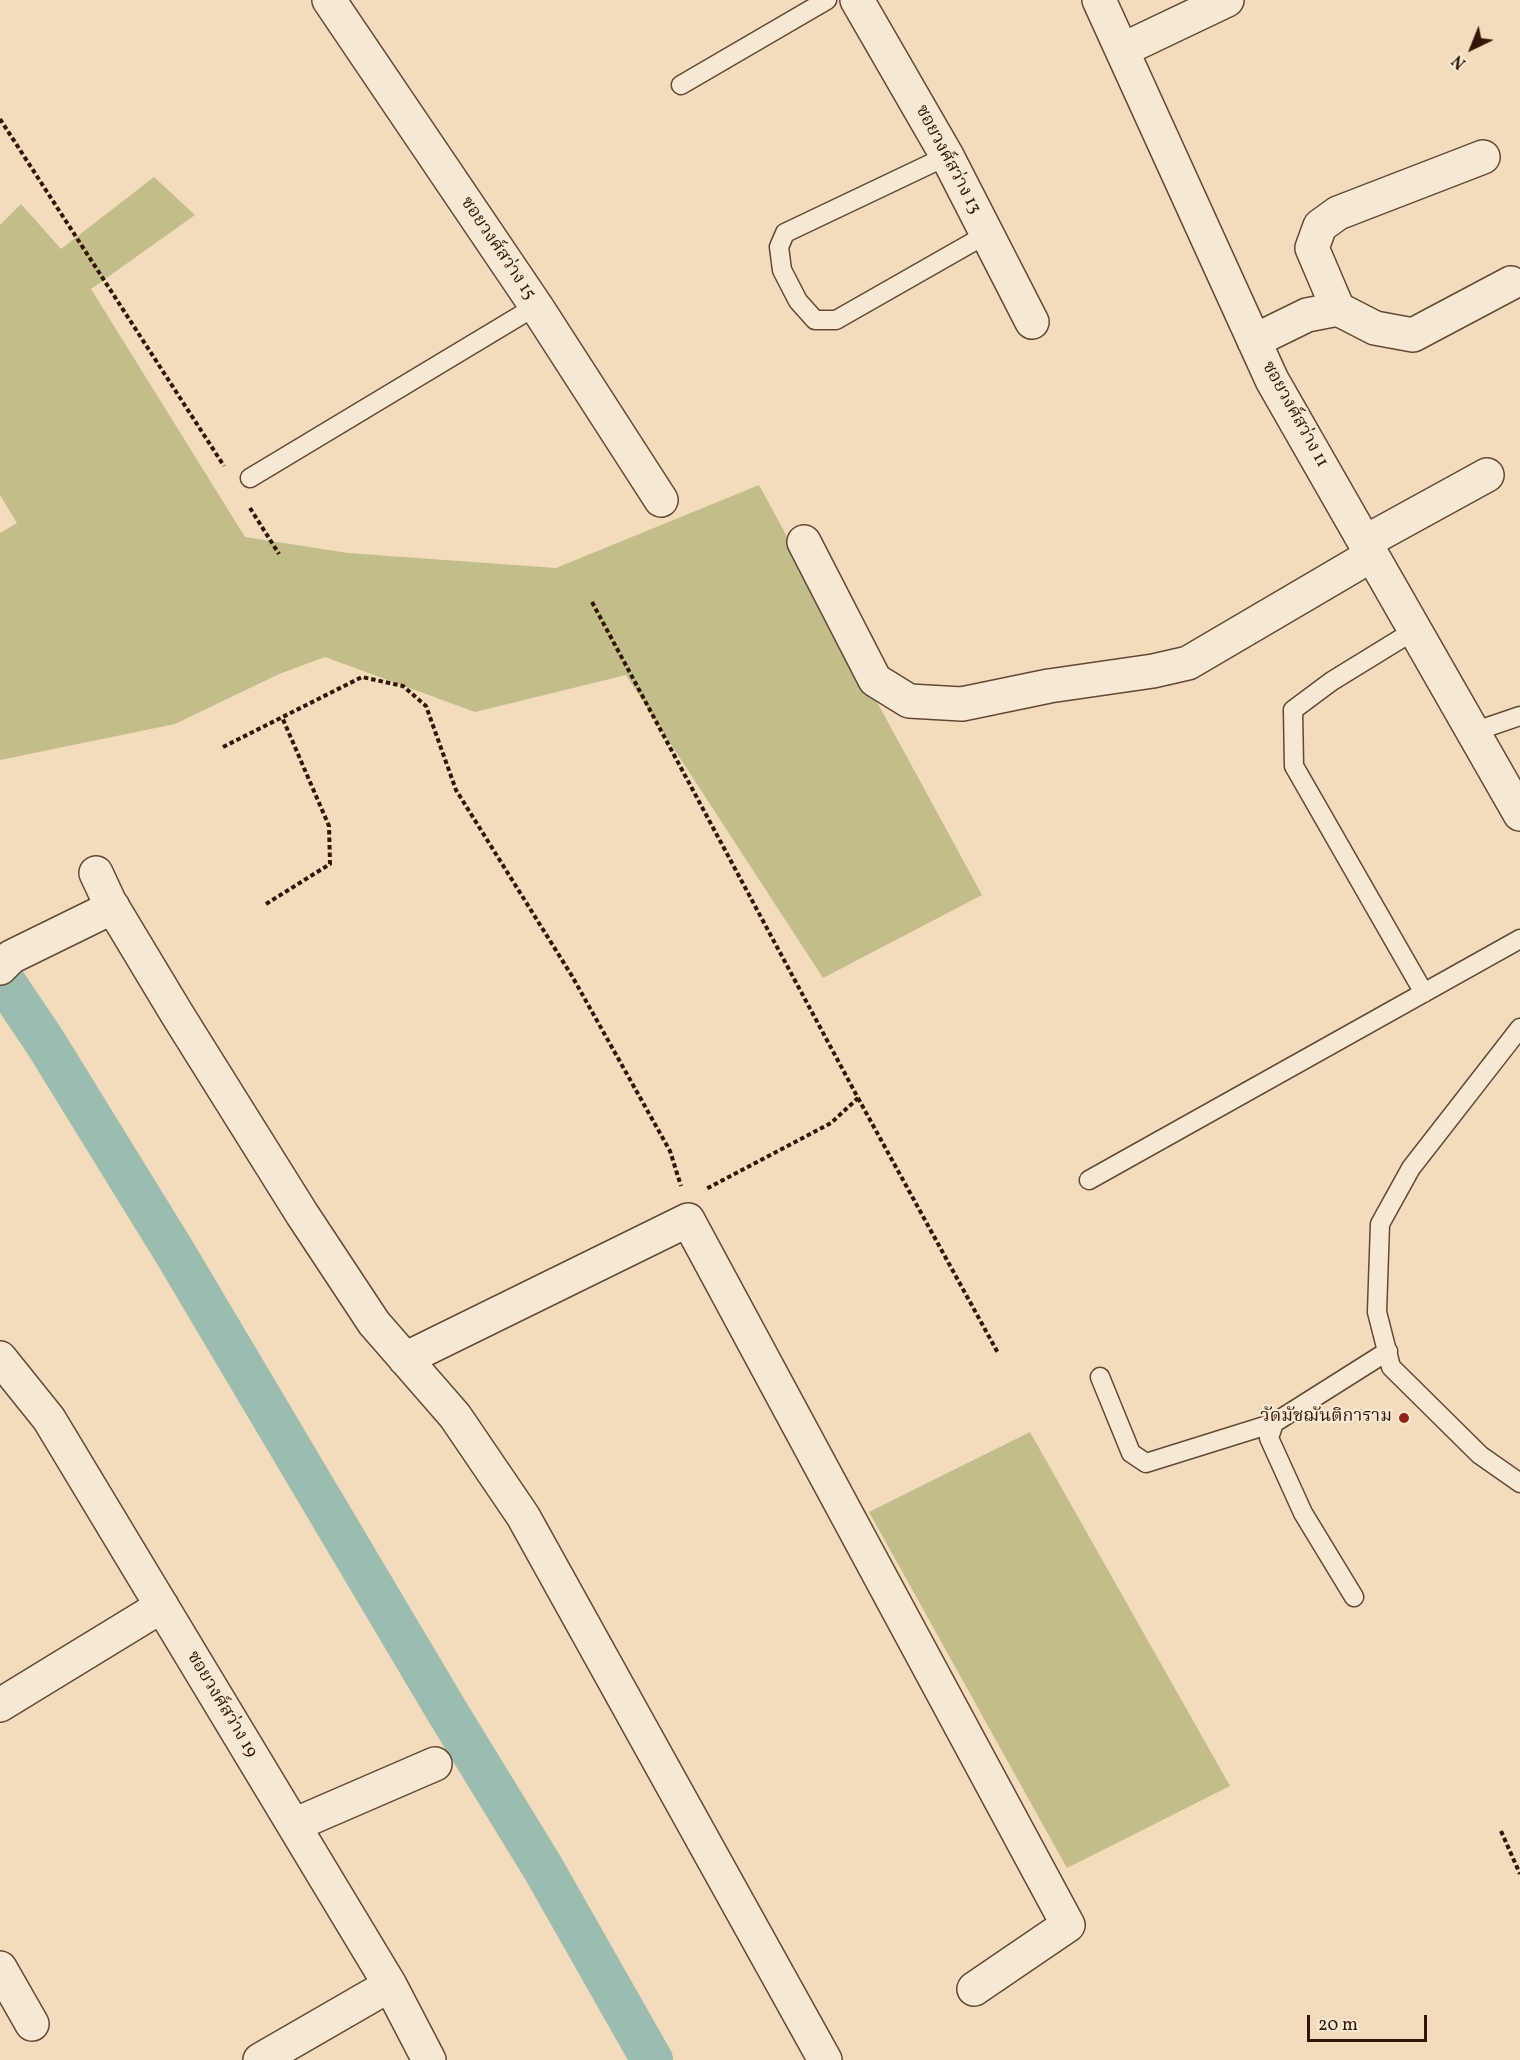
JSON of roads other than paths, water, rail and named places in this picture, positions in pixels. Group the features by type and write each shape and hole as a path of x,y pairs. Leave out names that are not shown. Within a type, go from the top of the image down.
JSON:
{"street":[{"name":"ซอยวงศ์สว่าง 15","path":"329,0 536,306 661,500"},
{"name":"ซอยวงศ์สว่าง 13","path":"857,0 947,156 1032,322"},
{"name":"ซอยวงศ์สว่าง 11","path":"1099,0 1272,380 1520,814"},
{"path":"1122,50 1227,0"},
{"path":"1338,309 1312,248 1320,226 1338,213 1483,156"},
{"path":"1254,340 1306,315 1338,309 1375,328 1413,334 1512,283"},
{"path":"804,542 874,680 909,701 962,704 1049,686 1153,671 1188,663 1487,475"},
{"path":"96,873 113,907 302,1214 374,1323 455,1416 523,1516 825,2060"},
{"path":"6,962 113,907"},
{"path":"405,1359 687,1210 1068,1925 974,1989"},
{"name":"ซอยวงศ์สว่าง 19","path":"0,1358 49,1419 390,1985 429,2060"},
{"path":"0,1705 162,1606"},
{"path":"294,1825 435,1764"},
{"path":"0,1968 32,2024"},
{"path":"260,2060 390,1985"}],"lane":[{"path":"681,85 827,0"},
{"path":"947,156 785,233 779,247 782,270 798,301 815,320 836,320 987,234"},
{"path":"250,478 536,306"},
{"path":"1415,630 1332,681 1293,710 1294,766 1424,993"},
{"path":"1473,732 1520,716"},
{"path":"1089,1180 1520,939"},
{"path":"1520,1028 1411,1168 1380,1224 1377,1312 1391,1367 1480,1455 1520,1483"},
{"path":"1100,1377 1131,1453 1146,1463 1274,1423 1388,1351"},
{"path":"1274,1423 1269,1438 1303,1513 1354,1597"}],"waterway":[{"path":"0,975 45,1042 175,1253 448,1713 543,1868 652,2060"}],"place":[{"name":"วัดมัชฌันติการาม","path":"1404,1418"}]}
